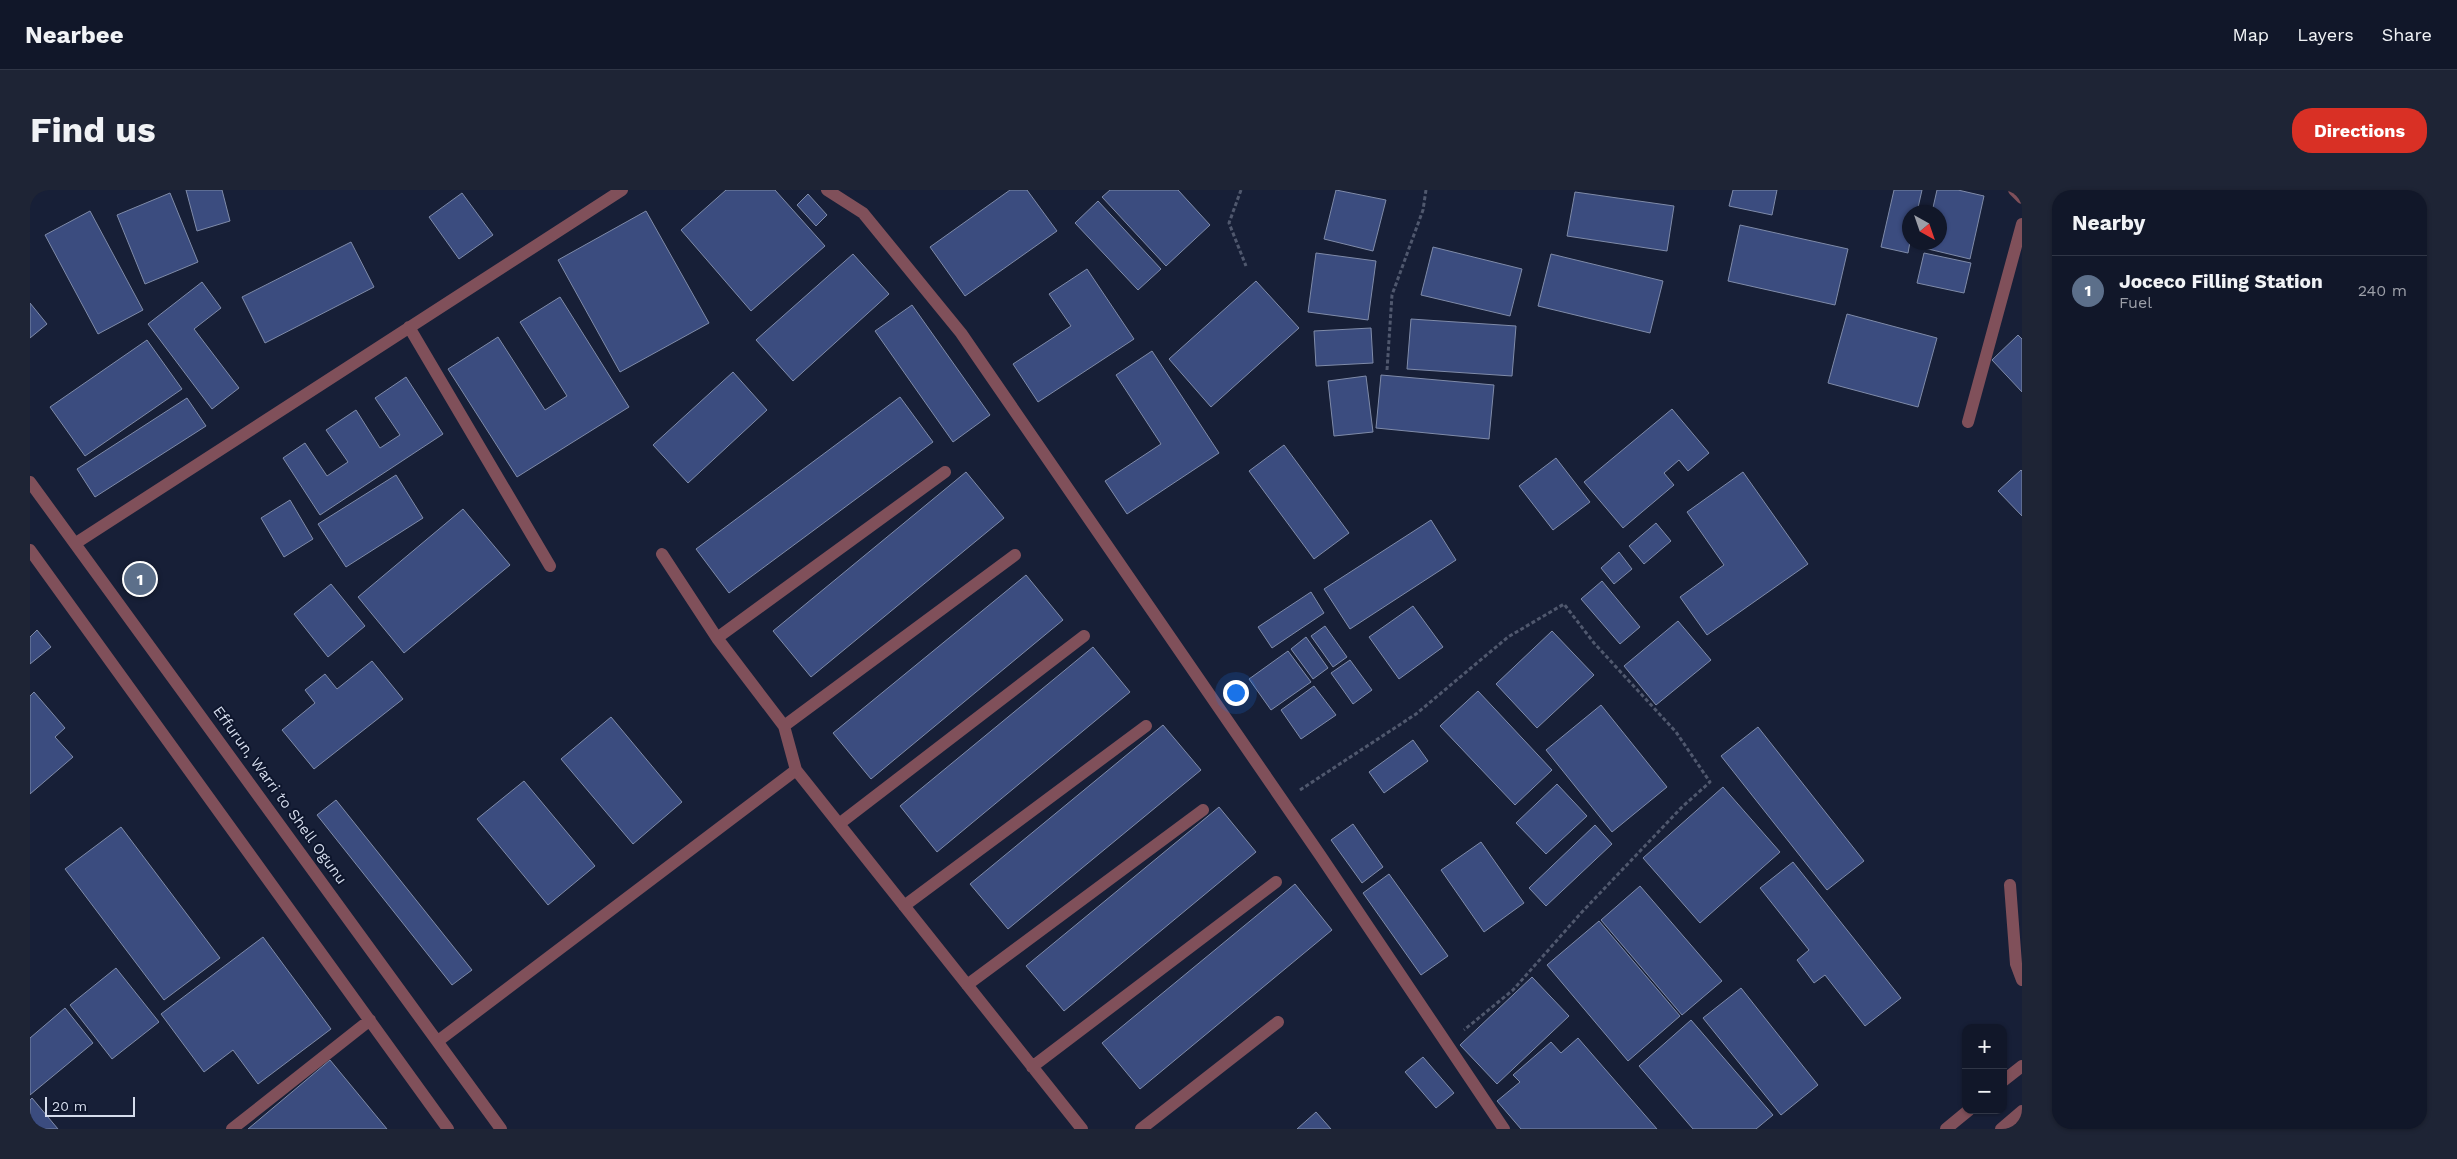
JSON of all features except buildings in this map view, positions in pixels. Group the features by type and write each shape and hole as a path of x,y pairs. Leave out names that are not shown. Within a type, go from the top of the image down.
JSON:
{"street":[{"path":"76,543 622,190"},
{"path":"827,190 863,213 961,333 1504,1129"},
{"path":"2014,190 2022,198"},
{"path":"1968,422 2022,224"},
{"path":"408,327 550,566"},
{"path":"717,638 944,472"},
{"name":"Effurun, Warri to Shell Ogunu","path":"30,482 501,1129"},
{"path":"30,550 448,1129"},
{"path":"662,554 717,638 784,726 796,770 1082,1129"},
{"path":"784,726 1015,555"},
{"path":"839,824 1084,636"},
{"path":"904,906 1146,726"},
{"path":"438,1041 796,770"},
{"path":"967,985 1203,810"},
{"path":"1032,1067 1276,882"},
{"path":"2010,885 2016,964 2022,980"},
{"path":"232,1129 370,1020"},
{"path":"1140,1129 1278,1022"},
{"path":"2007,1078 2022,1066"},
{"path":"2001,1129 2022,1111"},
{"path":"1946,1129 1964,1114"}],"path":[{"path":"1241,190 1229,223 1246,266"},
{"path":"1387,370 1392,294 1423,210 1426,190"},
{"path":"1281,800 1416,714 1508,637 1564,604 1594,643 1676,732 1710,782 1682,807 1582,913 1513,990 1446,1044"}],"place":[{"name":"Joceco Filling Station","path":"140,579"}]}
